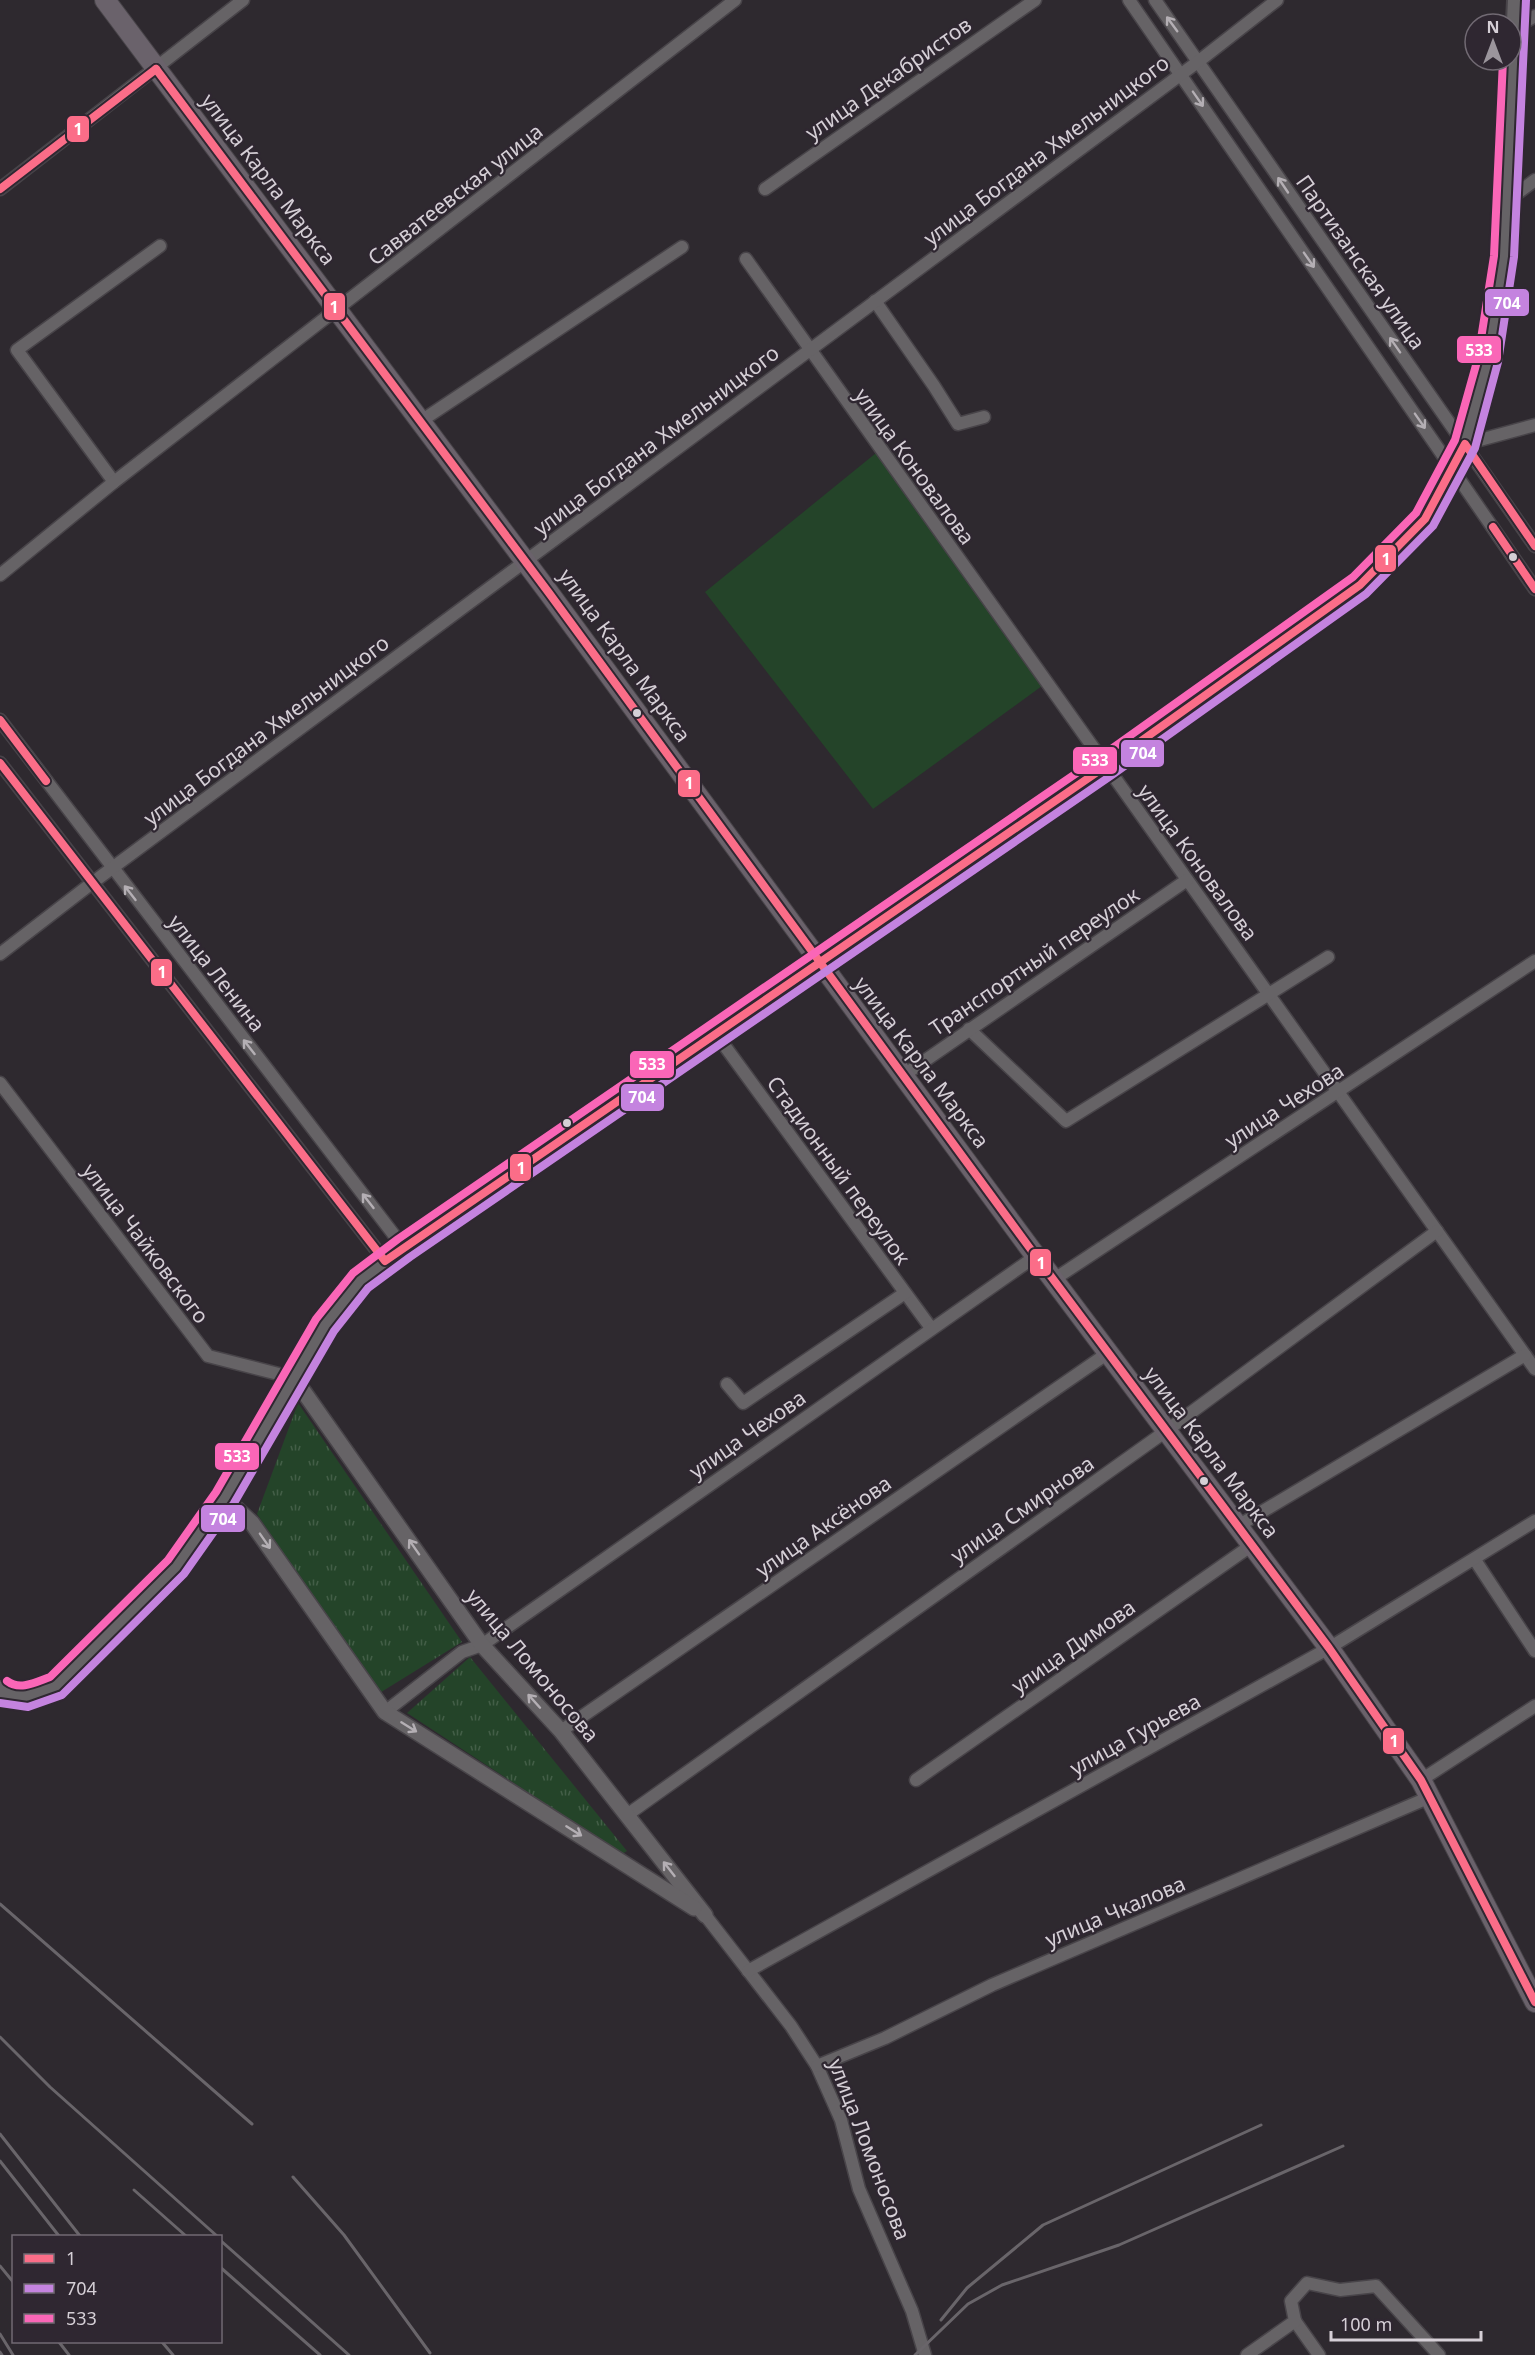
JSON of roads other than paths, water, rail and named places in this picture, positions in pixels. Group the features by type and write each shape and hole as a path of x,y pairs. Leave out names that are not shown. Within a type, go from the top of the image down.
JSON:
{"highway":[{"name":"улица Карла Маркса","path":"105,0 525,561 1053,1280 1329,1648 1426,1789 1535,2002"}],"main road":[{"path":"820,963 1106,766 1360,585 1425,519 1465,444 1488,360 1504,257 1512,72"}],"street":[{"path":"0,189 243,0"},
{"name":"Савватеевская улица","path":"0,575 114,482 735,0"},
{"name":"улица Декабристов","path":"765,189 1035,0"},
{"name":"Партизанская улица","path":"1128,0 1535,589"},
{"name":"Партизанская улица","path":"1155,0 1535,546"},
{"name":"улица Богдана Хмельницкого","path":"0,954 112,868 1181,74 1277,0"},
{"path":"1507,201 1535,180"},
{"path":"114,482 17,350 160,246"},
{"path":"421,421 682,247"},
{"name":"улица Коновалова","path":"746,259 809,351 1535,1369"},
{"path":"876,301 958,424 984,417"},
{"path":"1465,444 1535,425"},
{"name":"улица Ленина","path":"0,720 404,1248"},
{"name":"улица Ленина","path":"0,763 385,1261"},
{"name":"Транспортный переулок","path":"904,1075 1187,880"},
{"path":"969,1029 1066,1121 1328,957"},
{"name":"улица Чехова","path":"1053,1280 1535,961"},
{"path":"0,1689 6,1694 26,1697 56,1686 176,1567 225,1498 251,1456 325,1325 361,1280 385,1261 820,963"},
{"name":"Стадионный переулок","path":"716,1034 931,1328"},
{"name":"улица Чайковского","path":"0,1083 208,1356 294,1378"},
{"name":"улица Смирнова","path":"627,1815 1166,1431 1437,1231"},
{"name":"улица Чехова","path":"385,1712 462,1652 482,1645 1036,1256"},
{"name":"улица Чехова","path":"727,1384 743,1403 905,1293"},
{"name":"улица Аксёнова","path":"561,1731 1108,1353"},
{"path":"1238,1526 1525,1355"},
{"name":"улица Ломоносова","path":"294,1378 482,1645 561,1731 791,2026 817,2066 841,2120 859,2189 912,2311 926,2355"},
{"name":"улица Ломоносова","path":"225,1498 252,1523 385,1712 705,1915"},
{"name":"улица Гурьева","path":"748,1971 1329,1648 1535,1521"},
{"name":"улица Димова","path":"916,1780 1252,1545"},
{"path":"1475,1560 1535,1651"},
{"name":"улица Чкалова","path":"817,2066 885,2038 992,1985 1426,1789 1535,1706"},
{"path":"1319,2355 1295,2321 1291,2301 1306,2283 1340,2290 1376,2286 1439,2355"},
{"path":"1247,2355 1295,2321"}],"railway":[{"path":"0,1904 252,2124"},
{"path":"0,2037 50,2087 216,2235"},
{"path":"941,2320 967,2288 1043,2225 1261,2125"},
{"path":"0,2134 79,2235"},
{"path":"915,2355 968,2304 1002,2285 1119,2245 1343,2146"},
{"path":"0,2161 58,2235"},
{"path":"293,2177 344,2235 430,2353"},
{"path":"134,2190 185,2235"},
{"path":"222,2242 349,2355"},
{"path":"0,2266 12,2281"},
{"path":"222,2269 320,2355"},
{"path":"0,2334 13,2355"},
{"path":"60,2343 69,2355"},
{"path":"163,2343 173,2355"}]}
